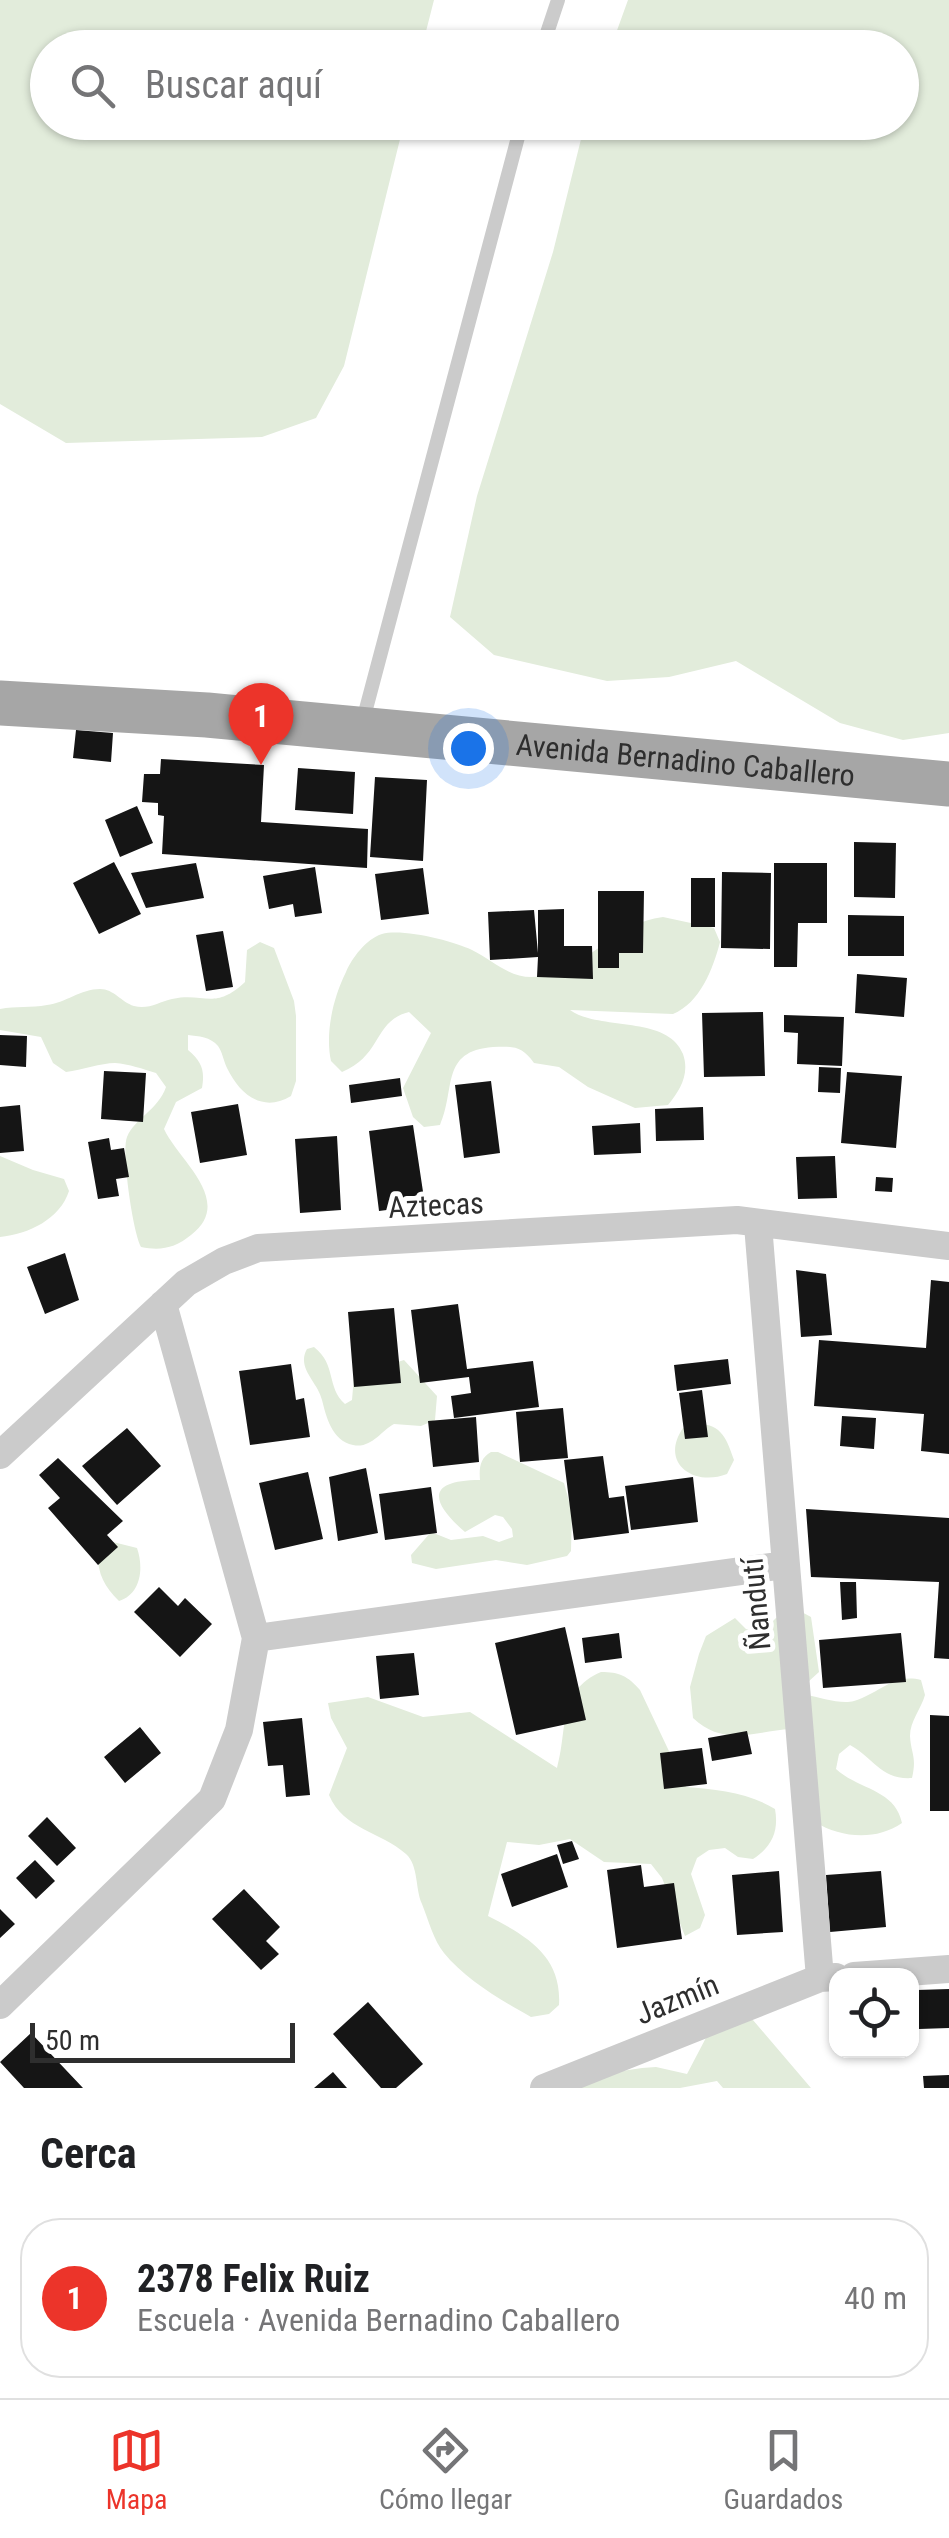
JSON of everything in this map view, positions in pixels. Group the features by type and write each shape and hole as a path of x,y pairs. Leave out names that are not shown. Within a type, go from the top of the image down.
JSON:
{"main road":[{"name":"Avenida Bernadino Caballero","path":"0,704 207,715 949,784"}],"street":[{"name":"Aztecas","path":"0,1455 186,1283 224,1261 258,1248 737,1220 949,1246"},
{"name":"Ñandutí","path":"758,1225 785,1565 828,1977"},
{"path":"0,2005 212,1799 238,1730 256,1638 164,1304"},
{"path":"256,1638 785,1565"},
{"path":"919,1972 949,1970"},
{"name":"Jazmín","path":"544,2088 828,1977"}],"lane":[{"path":"548,30 558,0"},
{"path":"361,730 517,140"}],"green space":[{"path":"0,0 434,0 426,30 30,30 30,140 400,140 344,366 316,418 262,437 66,443 0,404"},
{"path":"628,0 949,0 949,733 903,740 840,723 736,661 669,677 607,681 494,655 450,617 477,496 553,252 581,140 919,140 919,30 617,30"},
{"path":"663,917 714,928 720,942 709,974 691,1002 673,1014 570,1010 598,1020 648,1028 675,1042 683,1054 685,1068 680,1088 668,1105 635,1108 588,1087 559,1067 534,1063 516,1048 493,1047 476,1050 457,1064 440,1125 424,1127 413,1117 403,1088 431,1033 409,1012 389,1023 355,1065 342,1072 331,1061 330,1027 337,993 356,955 376,936 402,933 441,939 472,950 513,974 532,977 559,971 631,927"},
{"path":"260,942 274,948 294,1001 296,1081 291,1096 271,1103 253,1098 232,1078 215,1043 188,1035 188,1050 203,1071 202,1088 176,1102 164,1129 200,1181 207,1209 203,1222 179,1243 161,1248 141,1247 129,1192 127,1137 166,1087 156,1073 120,1064 66,1072 53,1063 41,1037 0,1030 0,1009 54,1004 100,989 139,1007 183,997 225,996 245,982 247,950"},
{"path":"0,1156 64,1179 69,1191 59,1210 42,1223 0,1237"},
{"path":"314,1347 326,1361 335,1390 345,1404 352,1400 354,1376 404,1360 437,1396 435,1420 421,1426 394,1424 365,1444 346,1443 331,1427 320,1393 306,1369 304,1356 307,1349"},
{"path":"698,1424 713,1427 726,1440 734,1460 727,1474 703,1477 684,1469 678,1461 675,1452 683,1428"},
{"path":"491,1452 564,1483 572,1512 571,1551 567,1556 527,1565 496,1560 436,1569 412,1563 411,1555 431,1532 451,1540 483,1536 499,1542 513,1537 503,1517 495,1515 465,1532 440,1502 442,1489 450,1484 480,1480 481,1464"},
{"path":"99,1543 137,1548 140,1564 136,1586 119,1601 104,1581 98,1559"},
{"path":"798,1610 811,1617 819,1672 808,1682 806,1695 849,1702 902,1679 921,1680 925,1695 910,1731 912,1778 885,1772 850,1745 839,1754 836,1769 892,1803 902,1823 892,1829 870,1835 847,1834 815,1822 791,1729 728,1735 704,1727 693,1718 690,1687 706,1636 735,1618 746,1629 760,1634 782,1612"},
{"path":"601,1672 623,1676 640,1690 686,1787 732,1793 765,1804 775,1809 775,1831 769,1844 753,1859 738,1857 725,1848 709,1850 697,1858 691,1874 705,1915 700,1928 685,1936 662,1878 651,1864 604,1862 570,1839 539,1845 507,1842 488,1916 516,1931 539,1950 555,1973 558,1988 559,2005 549,2014 531,2017 484,1989 453,1963 432,1930 410,1859 396,1846 353,1823 336,1807 329,1795 347,1748 331,1718 328,1703 368,1697 423,1717 470,1712 557,1768 571,1701 587,1680"},
{"path":"747,2013 811,2088 723,2088 717,2081 680,2088 577,2088 595,2075 642,2068 687,2074 709,2032"}],"building":[{"path":"76,730 113,733 111,762 73,758"},
{"path":"161,759 264,765 261,822 368,829 367,868 162,854 164,816 158,815 158,803 142,802 144,774 160,774"},
{"path":"298,768 355,772 353,814 295,810"},
{"path":"375,777 427,780 423,861 370,857"},
{"path":"137,806 153,843 120,857 105,820"},
{"path":"854,842 896,843 895,898 854,897"},
{"path":"114,862 141,914 99,934 73,883"},
{"path":"196,863 204,898 146,908 131,873"},
{"path":"774,863 827,863 827,923 798,923 797,967 774,967"},
{"path":"315,867 322,913 295,917 293,904 269,909 263,876"},
{"path":"423,868 429,914 381,920 375,874"},
{"path":"722,872 771,873 770,949 721,948"},
{"path":"691,878 715,878 715,927 691,927"},
{"path":"598,891 644,891 643,953 619,953 619,968 598,968"},
{"path":"564,909 564,946 592,946 593,979 537,977 538,957 490,960 488,912 534,910 538,953 538,910"},
{"path":"848,915 904,916 904,956 848,956"},
{"path":"223,931 233,987 206,991 196,935"},
{"path":"857,974 907,978 904,1017 855,1013"},
{"path":"763,1012 765,1076 704,1077 702,1013"},
{"path":"784,1015 844,1017 842,1066 797,1064 798,1033 784,1032"},
{"path":"0,1035 27,1036 26,1067 0,1065"},
{"path":"819,1067 841,1068 840,1093 818,1092"},
{"path":"104,1071 146,1073 143,1122 101,1119"},
{"path":"847,1072 902,1076 896,1148 841,1143"},
{"path":"400,1078 402,1096 351,1103 349,1085"},
{"path":"491,1081 500,1153 464,1158 455,1085"},
{"path":"238,1104 247,1155 200,1163 191,1112"},
{"path":"20,1105 24,1151 0,1153 0,1107"},
{"path":"703,1107 704,1140 656,1141 655,1109"},
{"path":"640,1123 641,1153 594,1155 592,1126"},
{"path":"413,1125 425,1205 379,1211 369,1131"},
{"path":"337,1136 341,1210 300,1213 295,1139"},
{"path":"109,1138 111,1150 124,1148 129,1177 116,1179 119,1196 98,1199 88,1142"},
{"path":"835,1156 837,1198 798,1199 796,1157"},
{"path":"876,1177 893,1178 892,1192 875,1191"},
{"path":"65,1253 79,1300 45,1314 27,1267"},
{"path":"796,1270 826,1274 832,1335 801,1337"},
{"path":"931,1280 949,1282 949,1454 921,1451 924,1414 814,1406 819,1340 926,1348"},
{"path":"458,1304 467,1369 533,1361 539,1407 454,1418 451,1396 471,1393 469,1377 420,1383 411,1310"},
{"path":"394,1308 401,1383 354,1387 348,1312"},
{"path":"728,1359 731,1384 677,1391 674,1365"},
{"path":"291,1364 296,1400 304,1398 310,1437 250,1445 239,1371"},
{"path":"702,1390 708,1437 685,1439 679,1393"},
{"path":"563,1408 568,1458 520,1462 516,1412"},
{"path":"842,1416 876,1418 874,1449 840,1446"},
{"path":"476,1417 479,1462 433,1467 428,1421"},
{"path":"127,1428 161,1466 117,1505 82,1466"},
{"path":"603,1456 609,1498 624,1496 629,1533 574,1540 564,1460"},
{"path":"58,1458 123,1521 107,1535 118,1547 98,1565 48,1508 60,1498 39,1475"},
{"path":"366,1468 378,1533 338,1541 329,1477"},
{"path":"308,1472 323,1539 275,1550 259,1483"},
{"path":"693,1477 698,1522 631,1530 625,1486"},
{"path":"431,1487 437,1533 385,1540 379,1494"},
{"path":"806,1509 949,1518 949,1659 934,1658 939,1582 811,1577"},
{"path":"840,1582 856,1582 857,1618 842,1620"},
{"path":"159,1587 178,1606 185,1598 212,1624 180,1657 134,1612"},
{"path":"565,1627 586,1720 516,1735 495,1643"},
{"path":"619,1633 622,1658 585,1663 582,1638"},
{"path":"901,1633 906,1682 823,1688 819,1640"},
{"path":"414,1653 419,1695 380,1699 376,1656"},
{"path":"930,1715 949,1716 949,1811 930,1811"},
{"path":"302,1718 310,1795 286,1797 283,1765 268,1766 263,1722"},
{"path":"140,1727 161,1753 125,1783 104,1757"},
{"path":"747,1731 752,1754 712,1761 708,1738"},
{"path":"702,1748 707,1784 664,1789 660,1753"},
{"path":"47,1817 76,1848 57,1866 28,1836"},
{"path":"572,1841 579,1859 563,1864 557,1845"},
{"path":"557,1854 568,1887 512,1907 501,1874"},
{"path":"35,1860 55,1881 36,1899 16,1878"},
{"path":"641,1865 644,1887 674,1883 682,1939 617,1948 607,1870"},
{"path":"779,1871 783,1932 737,1935 732,1875"},
{"path":"881,1871 886,1927 830,1932 826,1875"},
{"path":"244,1889 280,1927 266,1941 279,1954 261,1970 212,1919"},
{"path":"0,1909 15,1924 0,1938"},
{"path":"949,1989 949,2028 919,2029 919,1990"},
{"path":"368,2002 423,2064 396,2088 381,2088 333,2034"},
{"path":"31,2033 83,2088 24,2088 0,2062"},
{"path":"333,2072 347,2088 314,2088"},
{"path":"949,2075 949,2088 924,2088 923,2076"}],"place":[{"name":"2378 Felix Ruiz","path":"261,765"}]}
